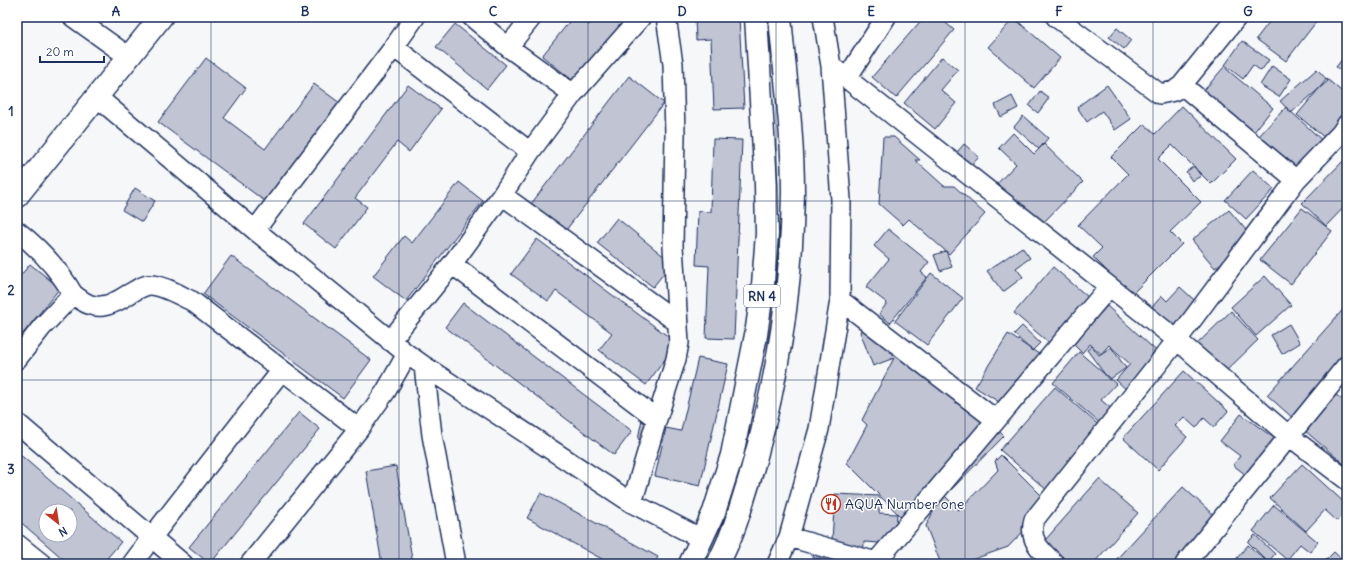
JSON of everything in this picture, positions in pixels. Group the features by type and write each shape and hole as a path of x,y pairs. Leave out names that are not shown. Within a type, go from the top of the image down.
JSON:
{"main road":[{"path":"17,196 161,17"},
{"name":"RN 4","path":"690,564 714,512 732,455 756,335 763,285 767,234 766,184 756,17"},
{"name":"RN 4","path":"718,564 737,520 762,433 774,383 789,285 793,191 791,124 780,17"}],"street":[{"path":"73,17 129,57"},
{"path":"254,230 394,47 415,17"},
{"path":"472,17 508,47 573,94"},
{"path":"508,47 532,17"},
{"path":"390,341 452,264 502,195 530,152 573,94 641,17"},
{"path":"632,503 676,359 679,343 673,246 675,134 673,71 666,17"},
{"path":"777,564 789,537 819,429 840,300 840,200 831,66 823,17"},
{"path":"847,78 886,17"},
{"path":"1056,17 1160,94 1174,90 1182,85 1237,17"},
{"path":"394,47 530,152"},
{"path":"831,66 1177,340 1289,436 1347,480"},
{"path":"1182,85 1296,180"},
{"path":"97,97 254,230 407,354 632,503 702,539"},
{"path":"1055,564 1041,552 1036,543 1032,534 1034,520 1177,340 1296,180 1345,132"},
{"path":"502,195 677,322"},
{"path":"17,231 29,240 47,259 64,279 73,294 83,301 95,306 108,305 141,287 150,285 160,287 192,301 359,429"},
{"path":"452,264 657,419"},
{"path":"789,537 877,563 1109,287"},
{"path":"17,359 42,327 73,294"},
{"path":"840,300 996,420"},
{"path":"250,564 359,429 386,391 407,354"},
{"path":"1185,564 1347,365"},
{"path":"424,366 432,434 456,564"},
{"path":"132,564 282,370"},
{"path":"17,423 183,564"},
{"path":"17,544 42,564"}],"building":[{"path":"487,17 498,17 494,23"},
{"path":"573,17 579,17 589,25 595,17 629,17 576,83 542,56"},
{"path":"695,17 739,17 744,108 714,109 711,39 696,40"},
{"path":"924,17 939,17 954,30 896,98 872,77"},
{"path":"1273,17 1320,17 1286,61 1256,39"},
{"path":"1014,18 1060,58 1034,88 988,47"},
{"path":"455,24 506,65 487,89 436,47"},
{"path":"1117,28 1131,40 1124,49 1109,37"},
{"path":"1242,41 1269,60 1261,71 1253,65 1243,79 1225,65"},
{"path":"1347,53 1347,75 1336,67"},
{"path":"942,57 958,70 941,90 956,103 935,129 904,103"},
{"path":"206,58 246,88 224,118 265,149 314,84 344,106 270,205 158,122"},
{"path":"1272,66 1291,79 1279,97 1260,85"},
{"path":"1224,67 1273,108 1250,137 1200,95"},
{"path":"1317,69 1328,81 1291,113 1280,101"},
{"path":"629,76 664,103 566,230 531,204"},
{"path":"1327,79 1347,96 1347,115 1331,143 1297,115"},
{"path":"408,85 441,109 409,152 397,142 355,198 367,207 336,249 304,224"},
{"path":"1107,85 1131,119 1115,130 1102,111 1087,122 1077,107"},
{"path":"1040,91 1049,98 1038,113 1029,106"},
{"path":"1012,96 1018,108 1001,117 995,105"},
{"path":"1182,106 1236,159 1211,184 1172,145 1158,159 1201,202 1170,232 1182,244 1131,295 1093,257 1102,248 1078,225 1128,174 1111,157 1144,124 1155,134"},
{"path":"1286,107 1326,144 1295,169 1259,136"},
{"path":"1023,116 1048,138 1039,149 1014,127"},
{"path":"1013,133 1034,154 1044,144 1083,182 1040,226 993,188 1016,164 999,148"},
{"path":"883,137 894,137 920,160 915,160 944,186 954,186 985,214 949,254 909,219 903,225 879,204"},
{"path":"713,139 742,140 734,339 706,338 709,266 696,265 698,211 711,212"},
{"path":"964,144 979,157 968,169 953,157"},
{"path":"1347,157 1347,204 1326,226 1302,203"},
{"path":"1194,166 1201,176 1192,181 1186,172"},
{"path":"1253,170 1274,189 1246,219 1225,200"},
{"path":"459,182 483,201 406,301 373,276 404,236 412,243"},
{"path":"135,188 155,201 142,222 122,210"},
{"path":"1302,208 1332,231 1291,284 1260,260"},
{"path":"1229,210 1257,243 1225,260 1215,268 1192,240"},
{"path":"617,218 672,263 653,287 597,243"},
{"path":"888,229 929,262 921,272 927,277 890,323 879,314 887,303 866,287 889,259 874,246"},
{"path":"537,239 677,343 646,385 599,350 612,333 556,291 548,301 511,274"},
{"path":"1022,247 1030,258 1016,268 1023,277 1003,292 987,271"},
{"path":"946,251 952,267 940,271 934,255"},
{"path":"231,256 371,360 343,398 203,294"},
{"path":"30,264 60,288 17,341 17,280"},
{"path":"1053,267 1095,303 1055,348 1014,313"},
{"path":"931,273 963,298 927,345 895,321"},
{"path":"1265,276 1291,305 1256,336 1231,307"},
{"path":"1180,287 1203,308 1178,335 1150,309 1162,296 1167,301"},
{"path":"463,303 632,431 614,455 445,327"},
{"path":"1347,305 1347,363 1295,420 1267,395"},
{"path":"1107,306 1163,357 1130,393 1116,380 1130,364 1109,345 1101,354 1090,344 1082,353 1073,344"},
{"path":"1231,311 1258,340 1223,374 1195,346"},
{"path":"864,323 989,422 1004,436 945,496 959,510 998,470 995,461 1001,455 1050,504 1008,547 960,564 941,564 926,526 938,502 903,519 847,463 867,425 862,420 894,358 873,366 860,332"},
{"path":"1289,324 1300,343 1282,354 1271,335"},
{"path":"1022,326 1040,343 1032,351 1014,334"},
{"path":"1008,334 1048,360 1015,412 975,387"},
{"path":"1092,346 1099,355 1111,347 1126,368 1109,380 1087,350"},
{"path":"1079,352 1116,384 1101,400 1114,411 1102,425 1053,383"},
{"path":"698,358 728,364 700,486 655,476 666,428 681,431"},
{"path":"1184,371 1228,411 1214,427 1204,418 1196,428 1184,417 1175,426 1187,437 1158,470 1123,438"},
{"path":"1055,387 1102,428 1048,491 1000,450"},
{"path":"1335,394 1344,401 1347,397 1347,461 1344,464 1304,430"},
{"path":"299,412 320,429 210,564 189,547"},
{"path":"1241,414 1278,441 1250,478 1233,465 1240,456 1220,441"},
{"path":"642,419 652,422 647,441 638,439"},
{"path":"17,452 76,503 38,503 38,537 17,519"},
{"path":"1302,464 1347,505 1347,511 1337,521 1325,510 1306,531 1270,498"},
{"path":"396,466 413,564 382,564 366,471"},
{"path":"1099,479 1138,513 1093,564 1058,564 1039,547"},
{"path":"1183,487 1225,525 1190,564 1112,564"},
{"path":"541,493 658,557 654,564 611,564 527,518"},
{"path":"835,494 880,496 879,513 897,514 895,544 864,542 863,561 813,558 814,539 832,540"},
{"path":"78,505 121,542 102,564 69,564 45,543 78,543"},
{"path":"1274,505 1318,542 1310,552 1300,544 1287,560 1253,531"},
{"path":"1255,535 1275,554 1268,562 1248,542"},
{"path":"1248,545 1270,564 1232,564"},
{"path":"1334,552 1347,564 1322,564"}],"place":[{"name":"AQUA Number one","path":"831,504"}]}
